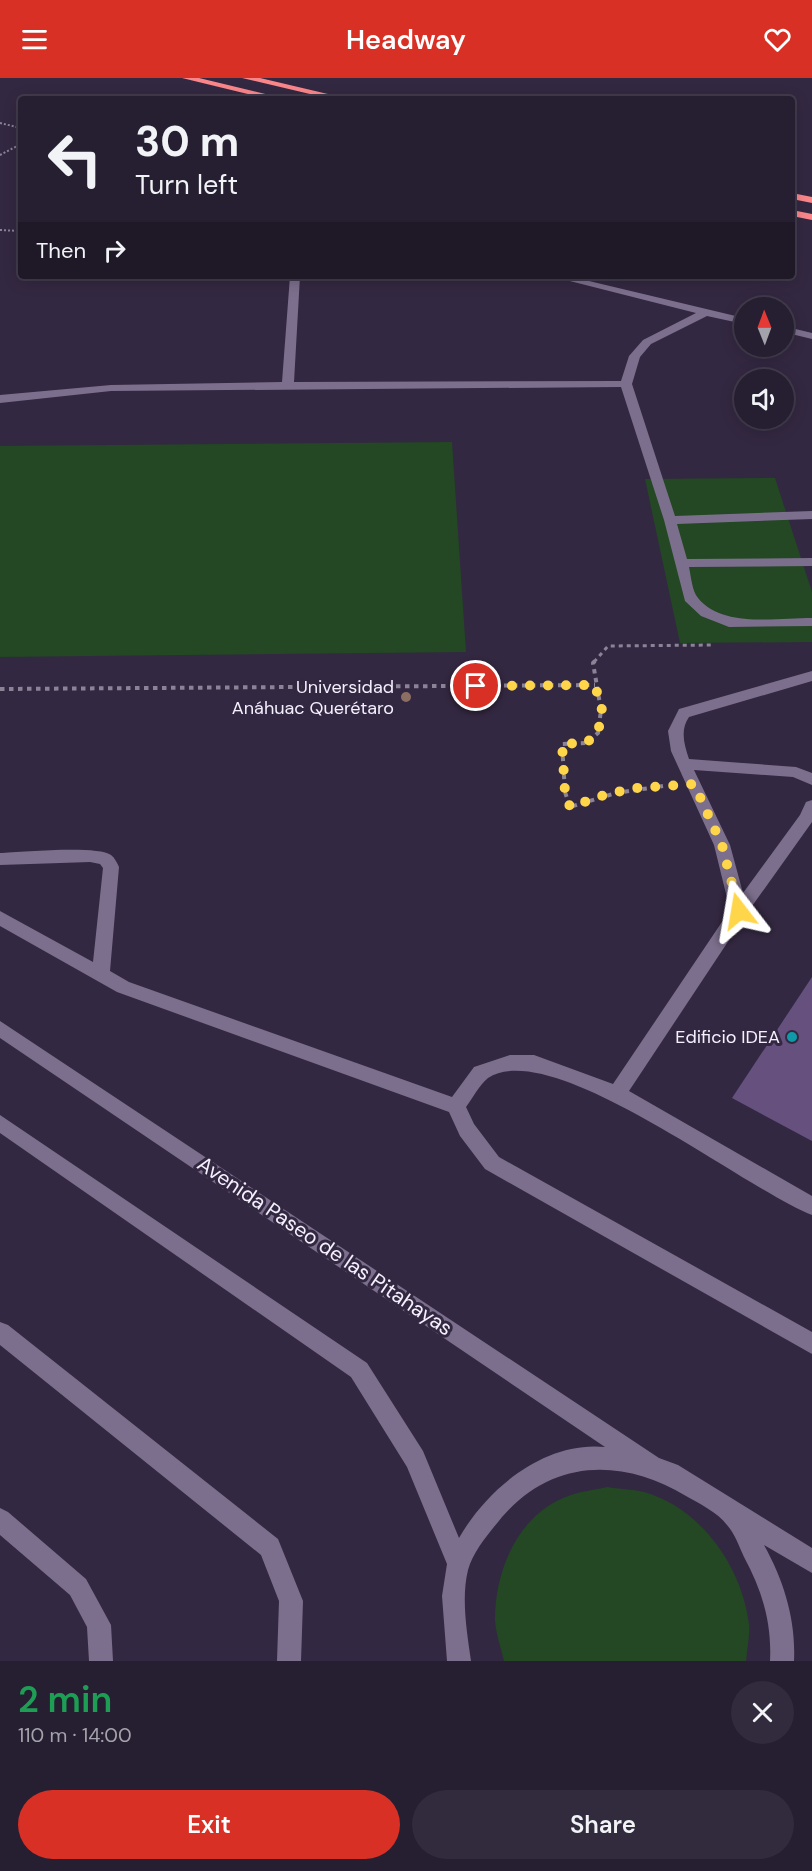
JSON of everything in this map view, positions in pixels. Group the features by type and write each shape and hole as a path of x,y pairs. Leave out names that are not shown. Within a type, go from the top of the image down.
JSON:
{"highway":[{"path":"187,78 268,96"},
{"path":"247,78 330,96"},
{"path":"795,197 812,200"},
{"path":"795,214 812,217"}],"street":[{"path":"288,385 295,279"},
{"path":"567,279 734,319"},
{"path":"704,313 647,342 636,356 626,384 670,520 690,598 706,613 729,623 812,622"},
{"path":"794,332 812,336"},
{"path":"0,399 111,388 626,384"},
{"path":"670,520 812,515"},
{"path":"682,563 812,561"},
{"path":"739,911 722,845 683,765 675,742 677,721 684,713 812,676"},
{"path":"683,765 795,772 812,780"},
{"path":"617,1094 739,911 807,817 812,806"},
{"path":"0,859 90,856 105,858 111,867 101,974"},
{"path":"0,918 123,987 456,1106 467,1130 492,1163 812,1344"},
{"name":"Avenida Paseo de las Pitahayas","path":"0,1028 650,1464"},
{"path":"456,1106 481,1073 510,1063 534,1063 617,1094 812,1206"},
{"path":"0,1123 359,1370 416,1459 458,1563 454,1630 459,1661"},
{"path":"0,1332 270,1547 291,1600 289,1661"},
{"path":"458,1563 485,1516 511,1489 542,1470 576,1460 613,1457 650,1464 685,1480 812,1562"},
{"path":"733,1513 766,1572 779,1613 782,1661"},
{"path":"0,1520 78,1587 99,1625 101,1661"}],"path":[{"path":"0,123 18,127"},
{"path":"0,155 18,146"},
{"path":"0,230 18,231"},
{"path":"694,784 636,788 607,794 570,807 565,792 562,744 586,743 598,733 602,710 595,685 593,663 608,646 716,645"},
{"path":"0,689 595,685"}],"green space":[{"path":"452,442 466,652 0,657 0,446"},
{"path":"775,478 812,592 812,642 680,643 645,479"},
{"path":"607,1487 644,1492 665,1500 683,1511 715,1543 728,1561 745,1603 749,1624 746,1661 504,1661 497,1636 496,1601 505,1563 514,1545 537,1515 553,1503 575,1494"}],"building":[{"name":"Edificio IDEA","path":"812,977 812,1141 732,1098"}],"place":[{"name":"Universidad Anáhuac Querétaro","path":"406,697"},
{"name":"Edificio IDEA","path":"792,1037"}],"route":[{"path":"476,686 595,685 602,710 598,733 586,743 562,744 565,792 570,807 607,794 636,788 694,784 722,845 739,911"}]}
